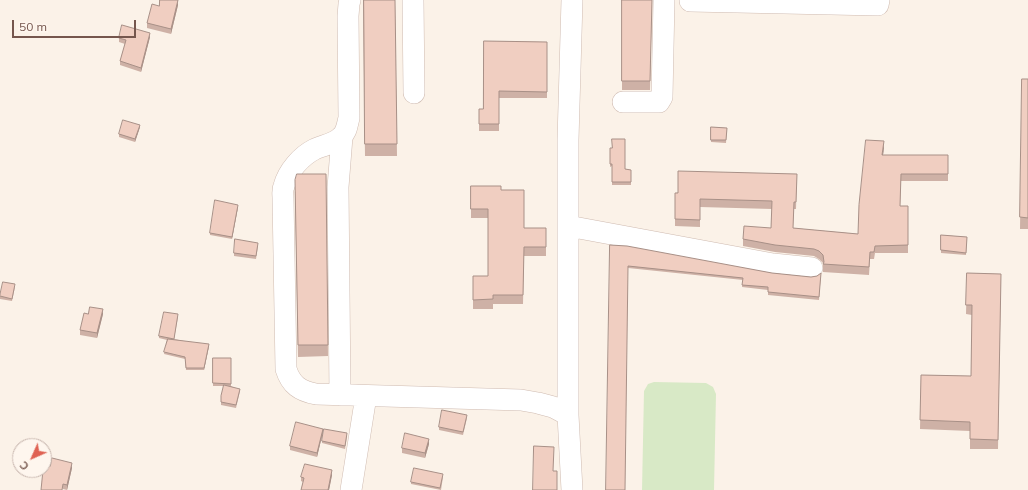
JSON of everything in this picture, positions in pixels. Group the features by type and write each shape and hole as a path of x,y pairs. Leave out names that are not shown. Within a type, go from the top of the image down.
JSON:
{"street":[{"path":"340,395 338,187 342,137 347,129 349,118 348,16 350,0"},
{"path":"413,0 414,93"},
{"path":"572,0 568,140 568,415 572,490"},
{"path":"624,102 659,102 662,98 664,0"},
{"path":"690,1 878,5 879,0"},
{"path":"342,137 314,150 304,157 294,166 283,187 286,369 288,377 293,384 309,393 316,394 521,400 554,407 568,415"},
{"path":"568,226 772,264 812,268"},
{"path":"351,490 366,396"}],"green space":[{"path":"654,382 706,383 713,387 716,394 714,490 642,490 644,391 648,384"}],"building":[{"path":"160,0 178,0 171,29 147,23 152,4 159,6"},
{"path":"364,0 395,0 397,144 365,144"},
{"path":"622,0 652,0 650,81 622,81"},
{"path":"122,25 150,33 141,68 120,61 126,40 119,38"},
{"path":"484,41 547,42 547,92 499,91 499,124 479,124 479,109 483,109"},
{"path":"1022,79 1028,79 1028,218 1020,217"},
{"path":"123,120 140,125 135,139 119,134"},
{"path":"711,127 727,128 726,140 711,140"},
{"path":"612,139 625,139 625,169 631,170 631,182 612,182 610,148 612,148"},
{"path":"866,140 884,141 882,155 948,155 948,174 901,174 900,206 908,206 908,245 875,246 874,252 870,252 869,267 823,264 823,255 814,249 775,245 743,239 744,226 771,228 772,201 700,199 700,220 675,219 675,193 678,193 678,171 797,174 793,228 858,234 859,205"},
{"path":"297,174 326,174 328,345 298,345 295,180"},
{"path":"471,186 501,186 501,190 524,190 524,228 546,228 546,247 524,247 523,295 493,295 493,299 473,300 473,276 488,276 488,209 471,209"},
{"path":"215,200 238,205 232,237 210,233"},
{"path":"941,235 967,237 966,253 941,250"},
{"path":"235,239 258,243 256,256 234,253"},
{"path":"610,245 627,246 772,273 811,277 817,276 821,273 819,297 768,292 768,287 742,285 743,278 628,266 625,490 606,490"},
{"path":"967,273 1001,274 998,440 970,439 970,422 920,420 921,375 971,376 972,305 966,305"},
{"path":"3,282 15,284 12,299 0,296"},
{"path":"90,307 103,309 97,333 80,330 84,313 88,314"},
{"path":"164,312 178,314 174,339 159,336"},
{"path":"168,339 209,344 204,368 186,368 185,357 164,352"},
{"path":"213,358 231,358 231,384 213,383"},
{"path":"224,385 240,389 236,405 221,402"},
{"path":"442,410 467,415 463,432 439,427"},
{"path":"296,422 323,429 317,453 290,446"},
{"path":"324,429 347,433 345,446 322,441"},
{"path":"405,433 429,439 425,453 402,448"},
{"path":"534,446 554,447 553,471 557,471 557,490 533,490"},
{"path":"52,458 72,463 67,485 63,484 62,490 41,490 42,478 52,478"},
{"path":"305,464 332,470 328,490 301,490 304,478 301,477"},
{"path":"414,468 443,474 440,488 411,482"}]}
